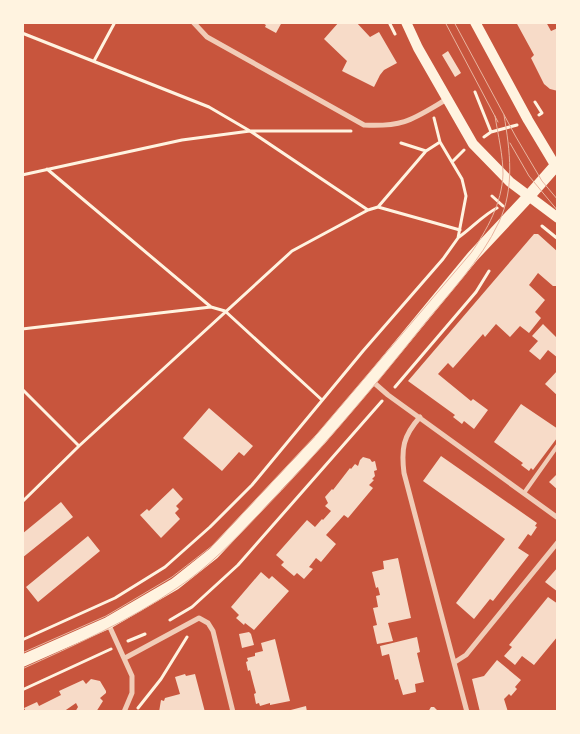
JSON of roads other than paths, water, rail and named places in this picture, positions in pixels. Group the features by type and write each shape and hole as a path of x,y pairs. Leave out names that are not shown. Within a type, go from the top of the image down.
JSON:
{"main road":[{"path":"406,22 418,48 473,144 510,182 558,218"},
{"path":"22,661 108,623 174,584 214,553 319,441 473,256 557,166 528,120 475,22"}],"street":[{"path":"193,22 207,37 364,125 387,126 410,121 447,99"},
{"path":"371,380 388,395 558,518"},
{"path":"420,418 411,426 404,440 402,458 404,474 467,712"},
{"path":"455,662 466,655 558,542"},
{"path":"125,658 199,618 208,623 213,631 233,712"},
{"path":"108,623 132,676 132,693 124,712"}],"lane":[{"path":"524,493 558,445"}],"tram line":[{"path":"445,22 498,122"},
{"path":"454,22 516,137 542,181 558,200"},
{"path":"22,669 121,622 189,580 241,533 343,422 463,277 492,236 504,209 509,183 510,169 504,115"},
{"path":"22,653 106,616 172,577 212,546 317,434 471,253 483,235 497,206 502,185 502,160 495,116"},
{"path":"510,143 529,176 558,211"}]}
